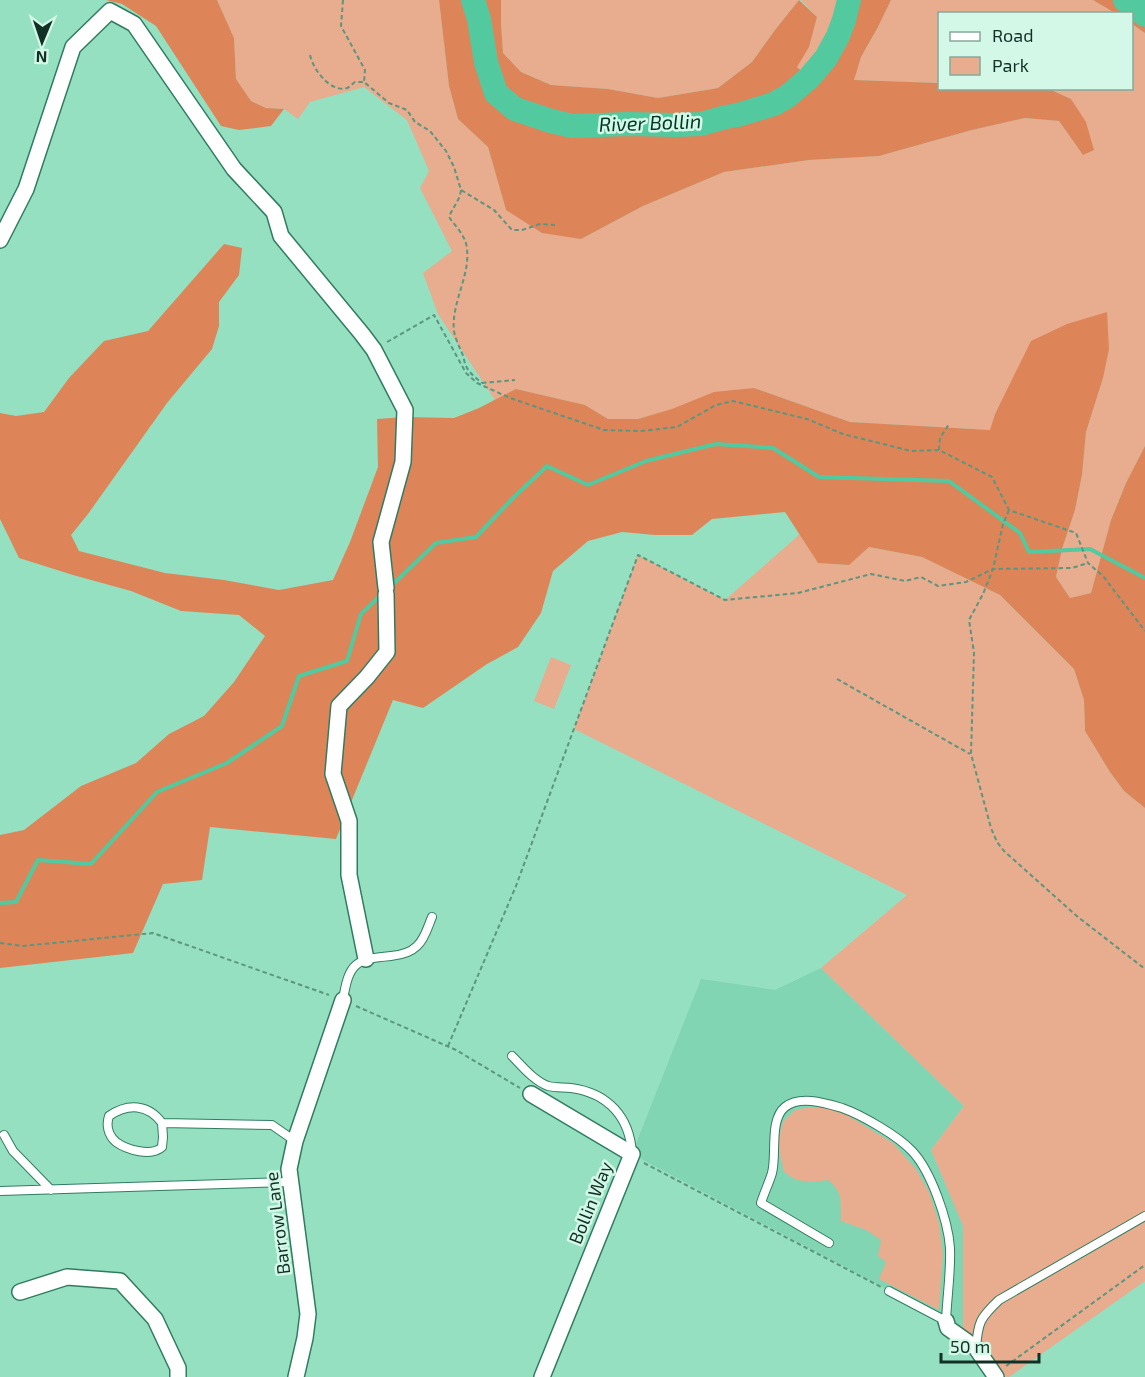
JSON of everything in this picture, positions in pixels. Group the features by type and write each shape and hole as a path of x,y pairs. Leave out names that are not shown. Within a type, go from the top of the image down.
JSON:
{"street":[{"path":"0,240 26,189 73,47 110,11 134,24 234,169 274,212 281,236 374,350 405,410 403,462 381,542 386,591 387,652 339,706 333,774 349,821 349,875 366,959"},
{"name":"Barrow Lane","path":"297,1377 308,1314 289,1169 294,1141 343,1000"},
{"name":"Bollin Way","path":"531,1094 632,1155 542,1377"},
{"path":"20,1292 67,1277 120,1281 155,1319 178,1368 178,1377"},
{"path":"946,1321 948,1328 976,1348 995,1376"}],"lane":[{"path":"343,1000 345,983 357,963 366,959 408,952 419,945 432,917"},
{"path":"512,1056 547,1086 586,1092 611,1105 628,1130 632,1142 632,1155"},
{"path":"829,1243 761,1203 772,1172 778,1115 785,1107 795,1102 825,1103 852,1112 911,1149 922,1164 945,1221 950,1246 946,1321 889,1291"},
{"path":"132,1107 149,1110 162,1124 162,1147 158,1152 151,1153 132,1149 116,1142 109,1132 107,1123 109,1116 119,1109 132,1107"},
{"path":"162,1124 272,1125 294,1141"},
{"path":"4,1135 13,1151 51,1190"},
{"path":"0,1191 290,1182"},
{"path":"976,1348 978,1324 986,1312 999,1300 1145,1216"}],"path":[{"path":"343,0 341,26 365,70 364,82"},
{"path":"310,55 319,75 335,87 347,88 355,82 364,82 389,103 407,110 415,122 430,131 454,167 461,190 460,198 449,217 463,235 467,247 467,261 456,302 454,333 465,358 465,365 482,383"},
{"path":"461,190 494,210 512,230 522,230 540,224 555,225"},
{"path":"374,350 434,315 466,373 477,383 510,398 604,430 641,431 677,427 716,405 733,401 807,419 843,434 910,451 939,450 992,477 1009,510 1076,533 1088,562 1103,576 1145,631"},
{"path":"477,383 515,380"},
{"path":"939,450 940,438 949,424"},
{"path":"1009,510 1003,524 993,569 969,620 974,653 970,754 991,828 1004,851 1078,917 1145,969"},
{"path":"448,1046 516,886 638,555 725,600 798,593 871,574 905,581 921,577 938,586 966,582 993,569 1072,568 1088,562"},
{"path":"837,679 970,754"},
{"path":"0,943 23,946 153,933 343,1000 448,1046 531,1094"},
{"path":"632,1155 889,1291"},
{"path":"995,1376 1145,1265"}],"shaded area":[{"path":"106,0 217,0 234,38 236,79 251,101 266,108 284,109 271,126 239,130 221,126 156,26 122,4"},
{"path":"439,0 501,0 503,53 521,72 551,85 608,89 658,98 718,88 752,62 799,0 817,17 809,47 797,67 809,78 826,58 838,36 849,0 891,0 861,57 854,80 938,83 938,90 1051,90 1071,99 1086,122 1094,150 1083,155 1059,121 1025,118 879,156 809,160 724,172 643,206 581,239 542,233 506,210 488,147 458,119 449,86"},
{"path":"1093,0 1145,0 1145,33 1133,25 1133,12 1113,12"},
{"path":"224,244 242,248 239,275 219,302 219,326 212,349 167,403 71,535 79,551 165,573 279,590 333,580 378,467 377,419 454,418 516,389 585,405 608,419 638,419 672,409 714,392 754,388 850,422 990,430 995,414 1031,341 1067,324 1107,312 1109,349 1103,378 1086,432 1082,475 1075,510 1062,549 1056,577 1070,598 1091,593 1111,520 1126,483 1145,446 1145,808 1124,791 1085,731 1084,700 1074,669 1000,595 922,557 869,547 849,565 818,563 785,512 712,519 692,535 622,532 588,541 553,571 541,613 518,647 487,664 423,708 393,700 336,839 210,827 202,880 163,884 133,953 0,968 0,835 24,830 81,786 136,763 169,734 204,716 234,682 265,636 239,615 181,611 131,591 19,558 0,519 0,413 16,416 44,412 69,378 104,341 148,331"},
{"path":"821,968 964,1106 931,1150 963,1225 963,1330 632,1154 701,979 775,990"}],"green space":[{"path":"217,0 439,0 449,86 458,119 488,147 506,210 581,239 643,206 724,172 809,160 879,156 1025,118 1059,121 1083,155 1071,99 1051,90 1133,90 1133,25 1145,33 1145,446 1126,483 1111,520 1091,593 1070,598 1056,577 1062,549 1075,510 1082,475 1086,432 1103,378 1032,341 995,414 991,430 850,422 754,388 638,419 608,419 585,405 516,389 495,400 438,314 423,273 452,251 420,188 429,171 407,120 364,87 310,102 298,119 284,109 266,108 251,101 236,79 234,38"},
{"path":"501,0 799,0 752,62 718,88 658,98 608,89 551,85 521,72 503,53"},
{"path":"801,0 849,0 835,42 809,78 797,67 809,46 817,17"},
{"path":"891,0 1093,0 1113,12 938,12 938,83 853,80 861,57"},
{"path":"800,534 818,563 848,565 869,547 922,557 1000,595 1074,669 1084,700 1085,731 1124,791 1145,808 1145,1281 1009,1377 1006,1377 977,1337 963,1330 963,1226 931,1150 964,1106 821,968 907,895 574,729 638,555 725,600"},
{"path":"551,657 571,665 554,709 534,701"},
{"path":"825,1107 847,1115 893,1143 916,1169 929,1192 939,1223 943,1254 939,1310 879,1279 886,1262 878,1256 881,1240 866,1230 841,1221 839,1194 828,1180 813,1182 796,1180 784,1172 779,1139 783,1122 795,1110"}],"waterway":[{"name":"River Bollin","path":"473,0 479,19 486,62 496,93 515,109 572,126 701,124 774,104 788,96 809,78 826,58 838,36 849,0"},
{"name":"River Bollin","path":"1125,0 1145,15"},
{"path":"391,586 436,543 476,537 547,466 588,485 646,461 716,444 773,448 819,477 949,481 1020,533 1029,552 1090,549 1145,578"},
{"path":"0,903 16,902 38,860 91,864 157,792 227,763 282,726 299,676 347,661 361,614 381,595"}]}
